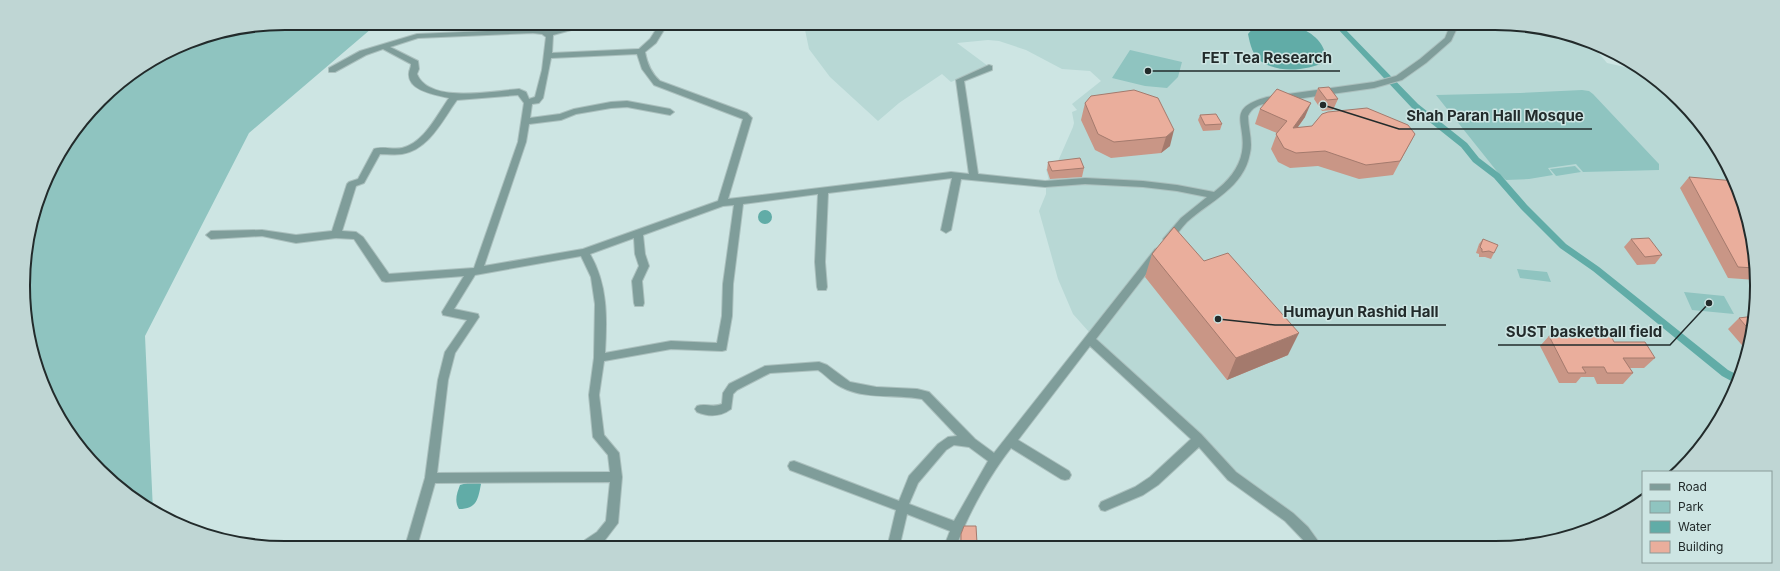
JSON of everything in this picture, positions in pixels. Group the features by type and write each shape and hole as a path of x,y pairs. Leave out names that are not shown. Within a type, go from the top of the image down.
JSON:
{"street":[{"path":"332,70 363,53 417,36 503,30"},
{"path":"538,30 553,34 567,30"},
{"path":"548,56 641,51 652,42 659,30"},
{"path":"952,541 956,528 995,460 1183,221 1216,196 1235,178 1245,160 1247,149 1244,133 1244,119 1246,110 1252,104 1267,100 1374,85 1399,78 1428,57 1448,39 1452,30"},
{"path":"528,102 536,101 538,98 546,70 550,36 544,32"},
{"path":"384,47 415,62 413,74 416,82 424,89 454,97 518,92 523,94 528,102 522,142 491,230 475,271 447,312 474,317 450,352 443,380 431,478 413,541"},
{"path":"641,51 642,59 652,78 658,82 744,114 748,118 722,204"},
{"path":"974,177 960,80 989,68"},
{"path":"336,234 352,184 361,181 377,151 405,150 414,146 425,137 454,97"},
{"path":"526,121 561,117 574,112 611,104 627,104 670,112"},
{"path":"210,235 262,233 296,239 336,234 356,236 368,248 386,278 475,271 584,252 722,204 957,176 1045,184 1085,182 1143,184 1177,188 1216,196"},
{"path":"946,230 957,176"},
{"path":"822,287 820,262 823,191"},
{"path":"599,358 671,345 722,348 727,316 728,284 739,201"},
{"path":"638,233 640,254 644,266 637,280 639,303"},
{"path":"584,252 593,266 602,309 599,358 594,395 599,437 613,453 616,477 612,523 601,536 594,541"},
{"path":"1090,340 1199,439 1232,476 1289,517 1304,531 1312,541"},
{"path":"701,409 714,411 725,408 727,406 728,393 733,387 769,369 819,366 825,368 840,383 850,387 877,391 917,392 925,395 971,442 995,460"},
{"path":"1105,506 1139,491 1154,481 1199,439"},
{"path":"895,541 902,508 913,480 942,447 952,440 971,442"},
{"path":"1010,441 1065,475"},
{"path":"794,466 956,528"},
{"path":"431,478 616,477"}],"shaded area":[{"path":"805,30 1494,30 1528,32 1544,35 1592,49 1597,51 1607,63 1628,68 1650,83 1663,93 1687,117 1716,158 1731,188 1745,236 1748,252 1750,286 1748,319 1745,335 1731,383 1724,399 1707,427 1687,454 1670,471 1642,471 1642,494 1608,515 1592,522 1561,532 1528,539 1494,541 1319,541 1306,526 1239,477 1179,414 1097,341 1073,314 1058,279 1039,211 1046,194 1046,186 1050,185 1046,169 1055,168 1073,127 1074,123 1072,112 1077,110 1072,104 1101,81 1090,71 1062,69 1026,50 999,41 988,40 957,43 988,66 951,82 942,74 899,103 878,121 830,77 809,49"}],"green space":[{"path":"286,30 370,30 249,133 145,336 153,504 117,478 93,454 73,427 56,399 49,383 39,352 32,319 30,286 32,252 39,219 56,172 83,130 93,117 117,93 158,64 188,49 219,39 252,32"},
{"path":"1130,50 1182,62 1178,77 1167,88 1145,86 1112,78"},
{"path":"1582,90 1589,91 1593,94 1659,164 1659,170 1583,172 1576,164 1548,168 1553,175 1529,179 1506,180 1499,174 1436,95 1520,93"},
{"path":"1575,166 1581,172 1556,176 1550,169"},
{"path":"1517,269 1547,272 1551,282 1520,278"},
{"path":"1684,292 1724,296 1734,314 1692,310"}],"water":[{"path":"1251,30 1304,30 1314,36 1322,45 1326,56 1326,62 1311,67 1294,70 1269,66 1259,60 1254,54 1248,34"},
{"path":"765,210 770,212 772,217 770,222 765,224 760,222 758,217 760,212"},
{"path":"478,480 481,484 476,502 470,507 459,509 456,500 460,485"}],"building":[{"path":"1329,87 1338,99 1327,100 1318,88"},
{"path":"1277,89 1311,103 1293,128 1312,126 1322,114 1328,112 1367,108 1408,125 1415,134 1400,161 1366,165 1325,151 1296,153 1284,148 1276,134 1287,121 1260,109"},
{"path":"1134,90 1158,98 1174,130 1166,137 1114,142 1098,134 1085,103 1091,96"},
{"path":"1216,114 1222,124 1205,125 1200,115"},
{"path":"1080,158 1084,168 1052,171 1048,162"},
{"path":"1689,177 1728,180 1741,219 1748,252 1749,268 1738,267"},
{"path":"1174,227 1204,261 1228,253 1299,333 1236,358 1152,254"},
{"path":"1649,238 1662,255 1645,257 1631,239"},
{"path":"1483,239 1498,245 1494,253 1489,251 1482,252 1480,247"},
{"path":"1748,317 1747,327 1739,318"},
{"path":"1587,330 1608,330 1614,342 1645,342 1655,358 1623,358 1633,373 1607,373 1604,367 1582,367 1586,373 1568,373 1549,336 1590,336"},
{"path":"964,526 976,526 977,541 961,541 961,534"}],"waterway":[{"path":"1342,30 1415,106 1464,145 1476,160 1497,176 1524,207 1563,246 1596,269 1725,373 1733,377"}],"place":[{"name":"FET Tea Research","path":"1148,71"},
{"name":"Shah Paran Hall Mosque","path":"1323,105"},
{"name":"SUST basketball field","path":"1709,303"},
{"name":"Humayun Rashid Hall","path":"1218,319"}]}
